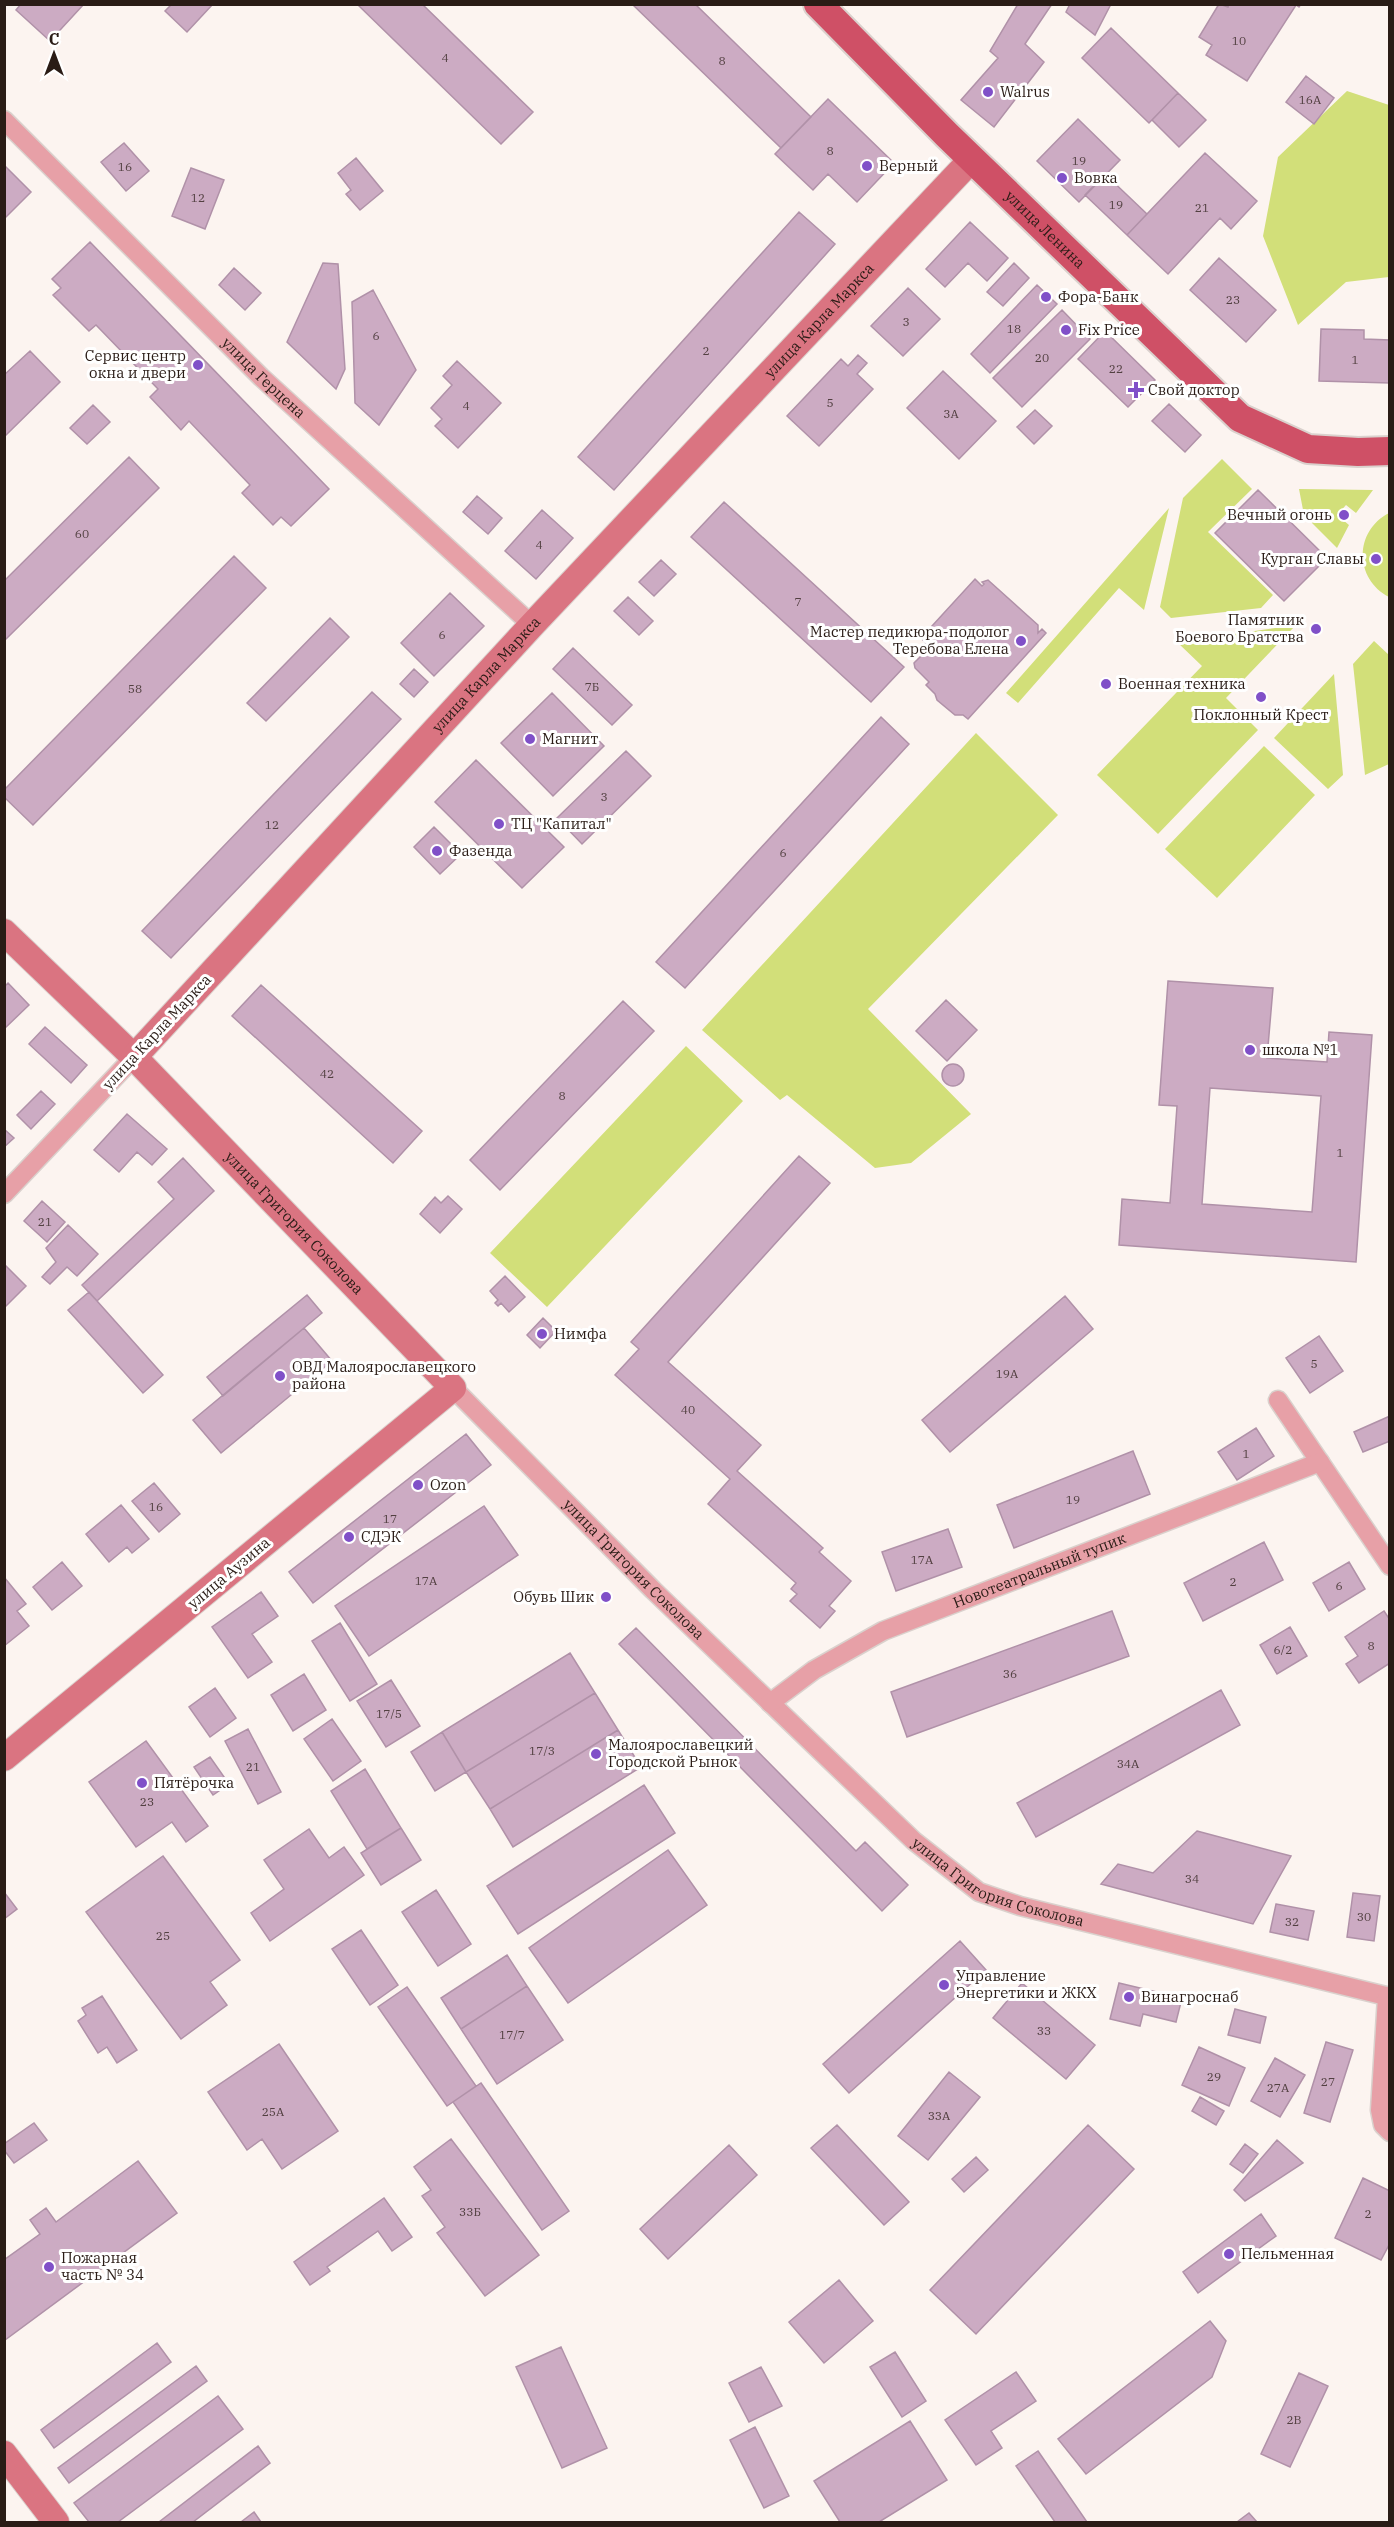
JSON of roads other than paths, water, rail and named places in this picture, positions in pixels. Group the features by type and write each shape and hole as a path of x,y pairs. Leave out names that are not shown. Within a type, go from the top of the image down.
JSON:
{"main road":[{"name":"улица Ленина","path":"818,4 972,159 1239,418 1308,449 1389,451"},
{"name":"улица Карла Маркса","path":"134,1057 532,625 972,159"},
{"name":"улица Григория Соколова","path":"4,932 134,1057 453,1388"},
{"name":"улица Аузина","path":"7,1751 453,1388"},
{"path":"4,2454 56,2523"}],"street":[{"name":"улица Герцена","path":"4,120 261,377 532,625"},
{"name":"улица Карла Маркса","path":"4,1194 134,1057"},
{"name":"улица Григория Соколова","path":"453,1388 770,1703 914,1840 979,1892 1020,1906 1388,1997"},
{"path":"1278,1400 1389,1566"},
{"name":"Новотеатральный тупик","path":"770,1703 814,1670 883,1631 1320,1462"},
{"path":"1388,1997 1380,2110 1383,2125 1389,2132"}],"place":[{"name":"Walrus","path":"988,92"},
{"name":"Верный","path":"867,166"},
{"name":"Вовка","path":"1062,178"},
{"name":"Фора-Банк","path":"1046,297"},
{"name":"Fix Price","path":"1066,330"},
{"name":"Сервис центр окна и двери","path":"198,365"},
{"name":"Свой доктор","path":"1136,390"},
{"name":"Вечный огонь","path":"1344,515"},
{"name":"Курган Славы","path":"1376,559"},
{"name":"Памятник Боевого Братства","path":"1316,629"},
{"name":"Мастер педикюра-подолог Теребова Елена","path":"1021,641"},
{"name":"Военная техника","path":"1106,684"},
{"name":"Поклонный Крест","path":"1261,697"},
{"name":"Магнит","path":"530,739"},
{"name":"ТЦ \"Капитал\"","path":"499,824"},
{"name":"Фазенда","path":"437,851"},
{"name":"школа №1","path":"1250,1050"},
{"name":"Нимфа","path":"542,1334"},
{"name":"ОВД Малоярославецкого района","path":"280,1376"},
{"name":"Ozon","path":"418,1485"},
{"name":"СДЭК","path":"349,1537"},
{"name":"Обувь Шик","path":"606,1597"},
{"name":"Малоярославецкий Городской Рынок","path":"596,1754"},
{"name":"Пятёрочка","path":"142,1783"},
{"name":"Управление Энергетики и ЖКХ","path":"944,1985"},
{"name":"Винагроснаб","path":"1129,1997"},
{"name":"Пельменная","path":"1229,2254"},
{"name":"Пожарная часть № 34","path":"49,2267"}]}
